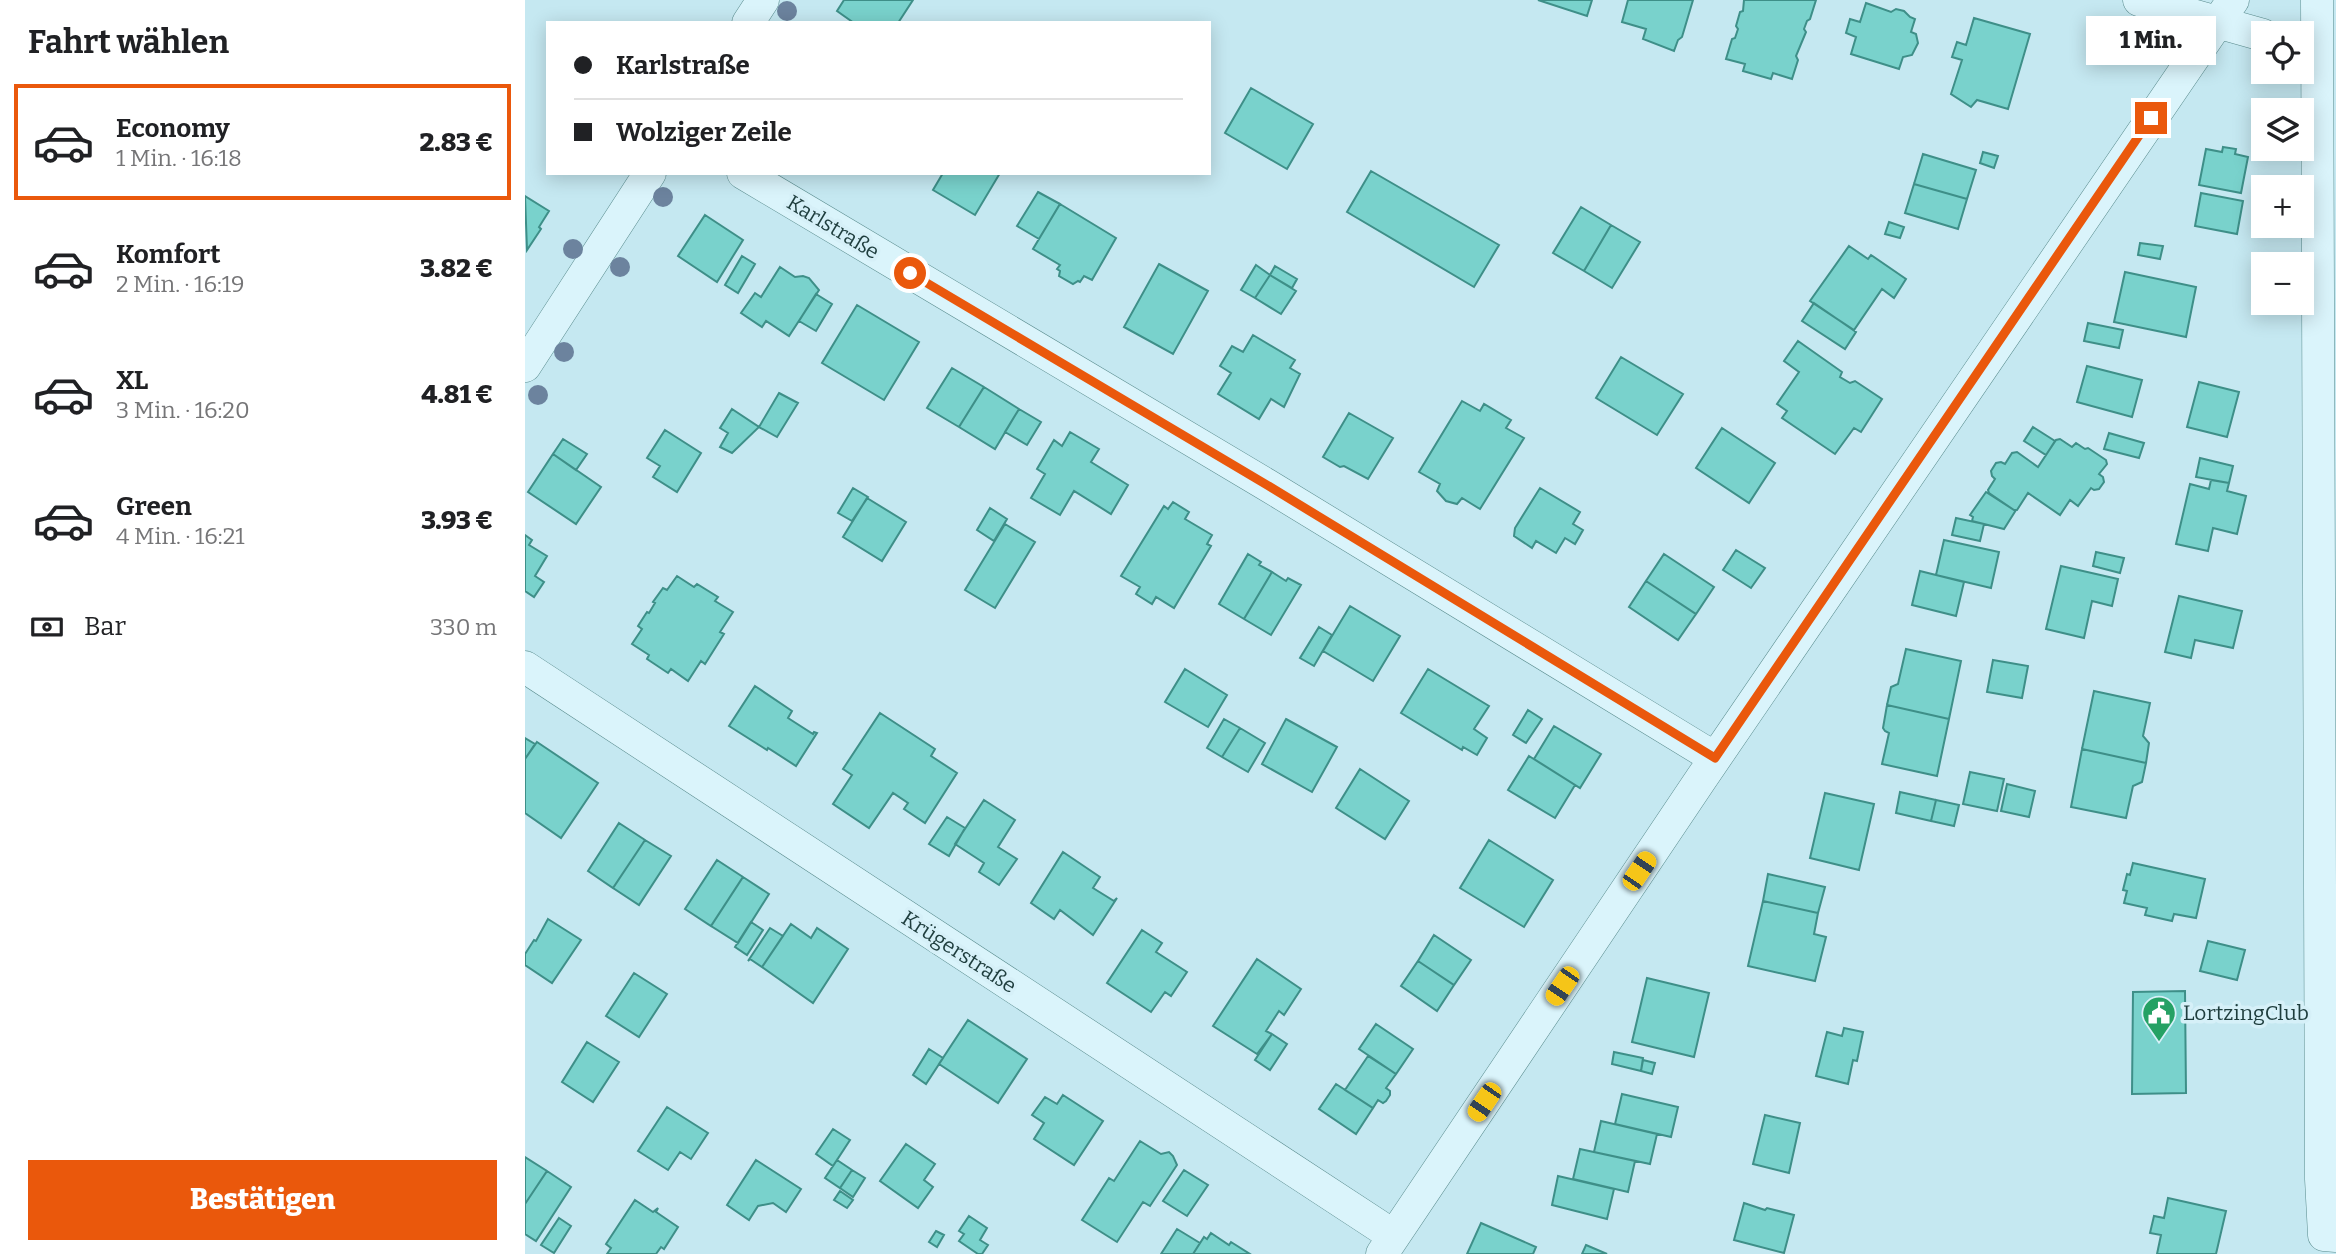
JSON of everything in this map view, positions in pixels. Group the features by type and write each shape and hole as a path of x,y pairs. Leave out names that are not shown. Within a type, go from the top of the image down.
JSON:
{"street":[{"path":"749,21 763,0"},
{"path":"2139,0 2224,11 2251,28"},
{"path":"2317,0 2328,719 2321,1179 2330,1236"},
{"path":"1388,1245 1715,758 2224,11"},
{"path":"525,366 649,175"},
{"name":"Karlstraße","path":"746,175 1267,485 1715,758"},
{"name":"Krügerstraße","path":"525,667 1388,1245"}],"building":[{"path":"844,0 913,0 899,21 851,21 837,11"},
{"path":"1538,0 1592,0 1587,16"},
{"path":"1628,0 1693,0 1682,37 1674,51 1643,39 1646,29 1622,22"},
{"path":"1744,0 1816,0 1804,29 1806,32 1796,56 1798,60 1792,79 1773,73 1771,79 1743,71 1745,64 1726,59 1738,29 1736,26 1740,12 1743,11"},
{"path":"1866,3 1891,12 1896,9 1904,11 1915,19 1911,32 1916,34 1918,43 1912,55 1903,57 1899,69 1851,54 1856,37 1846,33 1850,19 1860,22"},
{"path":"1974,18 2030,34 2008,109 1977,100 1971,107 1951,94 1962,60 1952,57 1957,42 1966,45"},
{"path":"1251,88 1313,124 1287,169 1225,133"},
{"path":"2223,147 2236,149 2235,154 2248,157 2241,193 2199,185 2206,149 2222,152"},
{"path":"1983,152 1998,156 1994,168 1980,163"},
{"path":"1923,154 1976,170 1967,199 1914,184"},
{"path":"1371,171 1499,245 1474,287 1347,212"},
{"path":"942,175 999,175 975,215 933,190"},
{"path":"1914,184 1967,199 1958,229 1905,213"},
{"path":"1038,192 1060,204 1039,239 1017,226"},
{"path":"2201,193 2243,201 2237,234 2195,226"},
{"path":"525,196 549,211 527,250"},
{"path":"1060,204 1116,238 1092,280 1084,276 1080,282 1073,284 1059,276 1060,271 1057,269 1060,265 1033,249"},
{"path":"1581,207 1611,225 1584,271 1553,253"},
{"path":"705,215 743,240 717,282 678,256"},
{"path":"1889,222 1904,227 1900,238 1885,234"},
{"path":"1611,225 1640,242 1612,288 1584,271"},
{"path":"2140,243 2163,246 2160,259 2138,255"},
{"path":"1849,246 1868,259 1871,255 1906,279 1894,298 1882,289 1854,330 1810,301"},
{"path":"742,256 755,264 738,293 725,285"},
{"path":"1159,264 1208,291 1173,354 1124,327"},
{"path":"1256,265 1270,275 1255,298 1241,290"},
{"path":"1275,266 1297,279 1292,288 1270,275"},
{"path":"780,267 795,277 809,278 819,290 789,336 766,321 762,327 741,313 755,293 761,297"},
{"path":"2125,272 2196,287 2186,337 2114,322"},
{"path":"1270,275 1296,291 1281,314 1255,298"},
{"path":"816,294 832,304 816,331 799,321"},
{"path":"1814,303 1856,332 1845,349 1802,321"},
{"path":"857,305 919,342 884,400 822,363"},
{"path":"2088,323 2123,330 2119,348 2084,341"},
{"path":"1253,335 1295,360 1290,368 1300,374 1284,407 1271,399 1259,419 1218,394 1231,373 1220,366 1232,346 1243,352"},
{"path":"1798,341 1842,372 1840,377 1850,383 1855,381 1882,399 1861,432 1854,428 1835,454 1782,418 1787,411 1777,404 1799,372 1784,361"},
{"path":"1621,357 1683,394 1657,435 1596,398"},
{"path":"2087,366 2142,380 2132,417 2077,402"},
{"path":"952,368 984,387 959,427 927,408"},
{"path":"2199,382 2239,392 2227,437 2187,427"},
{"path":"984,387 1019,409 995,449 959,427"},
{"path":"779,393 798,403 777,437 759,427"},
{"path":"1462,401 1480,411 1484,404 1511,420 1506,428 1524,438 1480,509 1462,498 1457,504 1446,501 1437,491 1440,484 1419,472"},
{"path":"732,409 759,427 732,453 720,447 728,433 720,428"},
{"path":"1019,409 1041,422 1027,445 1005,432"},
{"path":"1349,413 1393,438 1368,479 1323,457"},
{"path":"2033,427 2055,441 2046,455 2024,441"},
{"path":"1722,428 1775,463 1749,503 1696,468"},
{"path":"665,430 701,453 677,492 653,477 660,466 647,458"},
{"path":"1070,432 1099,449 1091,462 1128,485 1111,514 1074,491 1060,515 1031,498 1045,474 1037,469 1054,440 1062,446"},
{"path":"2109,433 2144,443 2139,458 2104,449"},
{"path":"563,439 587,454 576,470 553,454"},
{"path":"2060,439 2072,447 2076,443 2088,448 2106,460 2107,464 2099,474 2104,482 2099,489 2091,488 2078,506 2070,500 2060,515 2028,493 2017,510 2014,510 1989,493 1988,490 1995,479 1991,471 1996,463 2005,464 2012,453 2017,452 2038,467 2056,440"},
{"path":"553,454 601,487 576,524 528,492"},
{"path":"2200,458 2233,466 2229,483 2196,477"},
{"path":"2211,480 2229,483 2227,491 2246,496 2237,534 2213,528 2208,551 2176,544 2190,484 2209,489"},
{"path":"853,488 868,497 852,521 838,513"},
{"path":"1540,488 1580,512 1573,524 1583,530 1575,544 1565,538 1556,553 1536,541 1532,548 1514,536 1515,528"},
{"path":"1986,492 2016,510 2004,529 1972,521 1973,517 1970,515"},
{"path":"867,498 906,522 882,561 843,537"},
{"path":"1173,502 1189,512 1185,519 1212,535 1207,544 1211,546 1174,608 1156,597 1152,604 1136,594 1140,587 1121,576 1164,506 1168,509"},
{"path":"990,508 1007,519 994,541 977,530"},
{"path":"1956,518 1984,524 1980,541 1952,535"},
{"path":"1005,524 1035,542 995,608 965,590"},
{"path":"525,535 532,540 529,545 547,556 535,576 544,582 534,597 525,591"},
{"path":"1944,540 1999,552 1991,588 1936,575"},
{"path":"1736,550 1765,568 1751,588 1723,570"},
{"path":"2096,552 2124,558 2120,573 2093,566"},
{"path":"1248,554 1261,562 1259,565 1272,572 1244,619 1219,604"},
{"path":"1664,554 1714,587 1696,614 1646,581"},
{"path":"2061,566 2118,579 2112,606 2092,601 2084,638 2046,629"},
{"path":"1920,571 1964,582 1956,616 1912,605"},
{"path":"1272,572 1286,581 1288,578 1301,585 1271,635 1244,619"},
{"path":"677,576 718,597 715,601 733,612 720,632 724,634 705,664 701,661 688,681 671,669 668,673 647,659 649,655 632,644 642,629 638,626 647,612 649,613 655,603 653,602 663,588 667,590"},
{"path":"1646,581 1696,614 1678,640 1629,607"},
{"path":"2179,596 2242,611 2233,648 2195,640 2191,658 2165,652"},
{"path":"1350,606 1400,636 1373,681 1323,651"},
{"path":"1319,627 1332,635 1314,666 1300,658"},
{"path":"1906,649 1961,661 1949,719 1887,705 1891,687 1898,684"},
{"path":"1993,660 2028,666 2022,698 1987,692"},
{"path":"1185,669 1227,695 1208,727 1165,702"},
{"path":"1428,669 1489,706 1474,729 1487,738 1477,755 1463,747 1462,750 1401,713"},
{"path":"755,686 792,711 788,718 813,734 817,733 796,766 729,726"},
{"path":"2094,691 2150,703 2143,736 2149,743 2146,763 2082,749"},
{"path":"1887,705 1949,719 1937,776 1882,764 1889,733 1883,728"},
{"path":"1528,710 1542,719 1526,743 1513,735"},
{"path":"880,713 935,749 931,756 957,773 925,823 904,809 908,803 893,793 869,828 833,804 852,775 843,769"},
{"path":"1224,719 1240,728 1222,757 1207,748"},
{"path":"1286,719 1337,747 1312,792 1262,764"},
{"path":"1554,726 1601,754 1580,788 1534,759"},
{"path":"1240,728 1265,743 1248,772 1222,757"},
{"path":"525,738 535,744 525,759"},
{"path":"537,742 598,783 561,838 525,813 525,759"},
{"path":"2082,749 2146,763 2142,782 2133,786 2126,818 2071,807"},
{"path":"1529,756 1575,785 1555,818 1508,790"},
{"path":"1360,769 1409,801 1385,839 1336,808"},
{"path":"1970,772 2004,779 1997,811 1963,804"},
{"path":"2007,784 2035,791 2029,817 2001,811"},
{"path":"1900,792 1936,800 1931,821 1896,813"},
{"path":"1825,793 1874,804 1859,870 1810,858"},
{"path":"984,800 1015,820 998,847 1017,859 999,885 979,872 984,863 955,844"},
{"path":"1936,800 1959,805 1954,826 1931,821"},
{"path":"947,817 965,828 949,856 929,844"},
{"path":"619,823 645,840 613,888 588,871"},
{"path":"645,840 671,856 639,905 613,888"},
{"path":"1489,840 1553,880 1524,927 1460,888"},
{"path":"1063,852 1100,877 1093,888 1114,901 1117,898 1093,935 1060,910 1054,919 1031,903"},
{"path":"717,860 743,877 711,926 685,909"},
{"path":"2133,863 2205,879 2196,918 2174,914 2172,921 2145,915 2147,908 2124,903 2127,891 2123,890"},
{"path":"1768,874 1825,887 1818,913 1763,901"},
{"path":"743,877 769,894 738,943 711,926"},
{"path":"1763,901 1818,913 1814,934 1826,937 1815,981 1748,966"},
{"path":"548,919 581,940 552,983 525,965 525,954"},
{"path":"751,922 763,930 747,955 735,947"},
{"path":"791,924 811,938 817,928 848,949 813,1003 762,967"},
{"path":"770,928 783,936 762,967 750,959 748,961"},
{"path":"1142,930 1162,943 1156,952 1187,972 1171,996 1165,992 1151,1012 1107,983"},
{"path":"1434,935 1471,960 1454,985 1418,961"},
{"path":"2208,941 2245,950 2237,980 2200,971"},
{"path":"1257,959 1301,989 1284,1015 1279,1011 1266,1031 1272,1034 1257,1054 1213,1026"},
{"path":"1418,961 1454,985 1437,1011 1401,986"},
{"path":"634,973 667,994 639,1037 606,1016"},
{"path":"1647,978 1709,993 1694,1057 1632,1042"},
{"name":"LortzingClub","path":"2185,991 2186,1093 2132,1094 2133,992"},
{"path":"968,1020 1027,1059 998,1103 939,1064"},
{"path":"1376,1024 1413,1049 1396,1074 1359,1049"},
{"path":"1844,1028 1863,1032 1857,1061 1853,1060 1848,1084 1816,1076 1827,1032 1842,1036"},
{"path":"1272,1034 1287,1044 1270,1070 1255,1060"},
{"path":"587,1042 619,1062 593,1102 562,1082"},
{"path":"929,1049 943,1058 926,1084 913,1075"},
{"path":"1614,1052 1643,1058 1641,1071 1612,1064"},
{"path":"1368,1056 1396,1074 1386,1088 1390,1095 1386,1101 1383,1103 1378,1100 1373,1108 1345,1090"},
{"path":"1643,1060 1655,1063 1652,1074 1641,1071"},
{"path":"1336,1084 1373,1108 1356,1134 1319,1109"},
{"path":"1622,1094 1678,1107 1671,1137 1615,1124"},
{"path":"1063,1095 1103,1121 1074,1165 1034,1139 1044,1123 1032,1115 1045,1097 1057,1104"},
{"path":"667,1107 708,1133 691,1159 680,1152 668,1170 638,1151"},
{"path":"1765,1115 1800,1123 1789,1173 1753,1164"},
{"path":"1601,1121 1657,1134 1650,1164 1594,1152"},
{"path":"833,1129 850,1140 833,1166 816,1154"},
{"path":"1140,1141 1161,1154 1169,1152 1177,1165 1150,1206 1143,1202 1117,1242 1082,1220 1109,1178 1114,1181"},
{"path":"906,1144 935,1164 924,1180 933,1187 918,1208 880,1181"},
{"path":"1580,1149 1635,1161 1628,1192 1573,1179"},
{"path":"525,1157 547,1171 525,1204"},
{"path":"756,1160 801,1189 786,1212 773,1203 758,1206 749,1220 727,1205"},
{"path":"837,1160 852,1170 840,1188 825,1178"},
{"path":"852,1170 865,1178 853,1197 840,1188"},
{"path":"1184,1170 1208,1185 1187,1216 1163,1201"},
{"path":"547,1171 571,1187 536,1241 525,1234 525,1204"},
{"path":"1558,1176 1614,1189 1607,1219 1552,1205"},
{"path":"840,1191 853,1200 847,1208 834,1200"},
{"path":"2168,1198 2226,1211 2216,1254 2157,1254 2161,1235 2150,1233 2154,1216 2164,1218"},
{"path":"635,1200 653,1212 658,1208 656,1212 678,1227 664,1249 661,1247 656,1254 607,1254 611,1248 606,1244"},
{"path":"1744,1203 1794,1215 1784,1253 1734,1240"},
{"path":"969,1216 987,1228 980,1240 988,1245 982,1254 959,1241 964,1234 959,1231"},
{"path":"559,1218 571,1226 554,1253 541,1245"},
{"path":"1481,1223 1536,1247 1533,1254 1467,1254"},
{"path":"1177,1229 1200,1243 1193,1254 1161,1254"},
{"path":"936,1231 944,1235 937,1247 929,1242"},
{"path":"1211,1233 1250,1254 1193,1254 1204,1237 1207,1239"},
{"path":"1586,1245 1607,1254 1582,1254"}],"place":[{"name":"LortzingClub","path":"2159,1043"}],"route":[{"path":"910,273 1267,485 1715,758 2151,118"}]}
